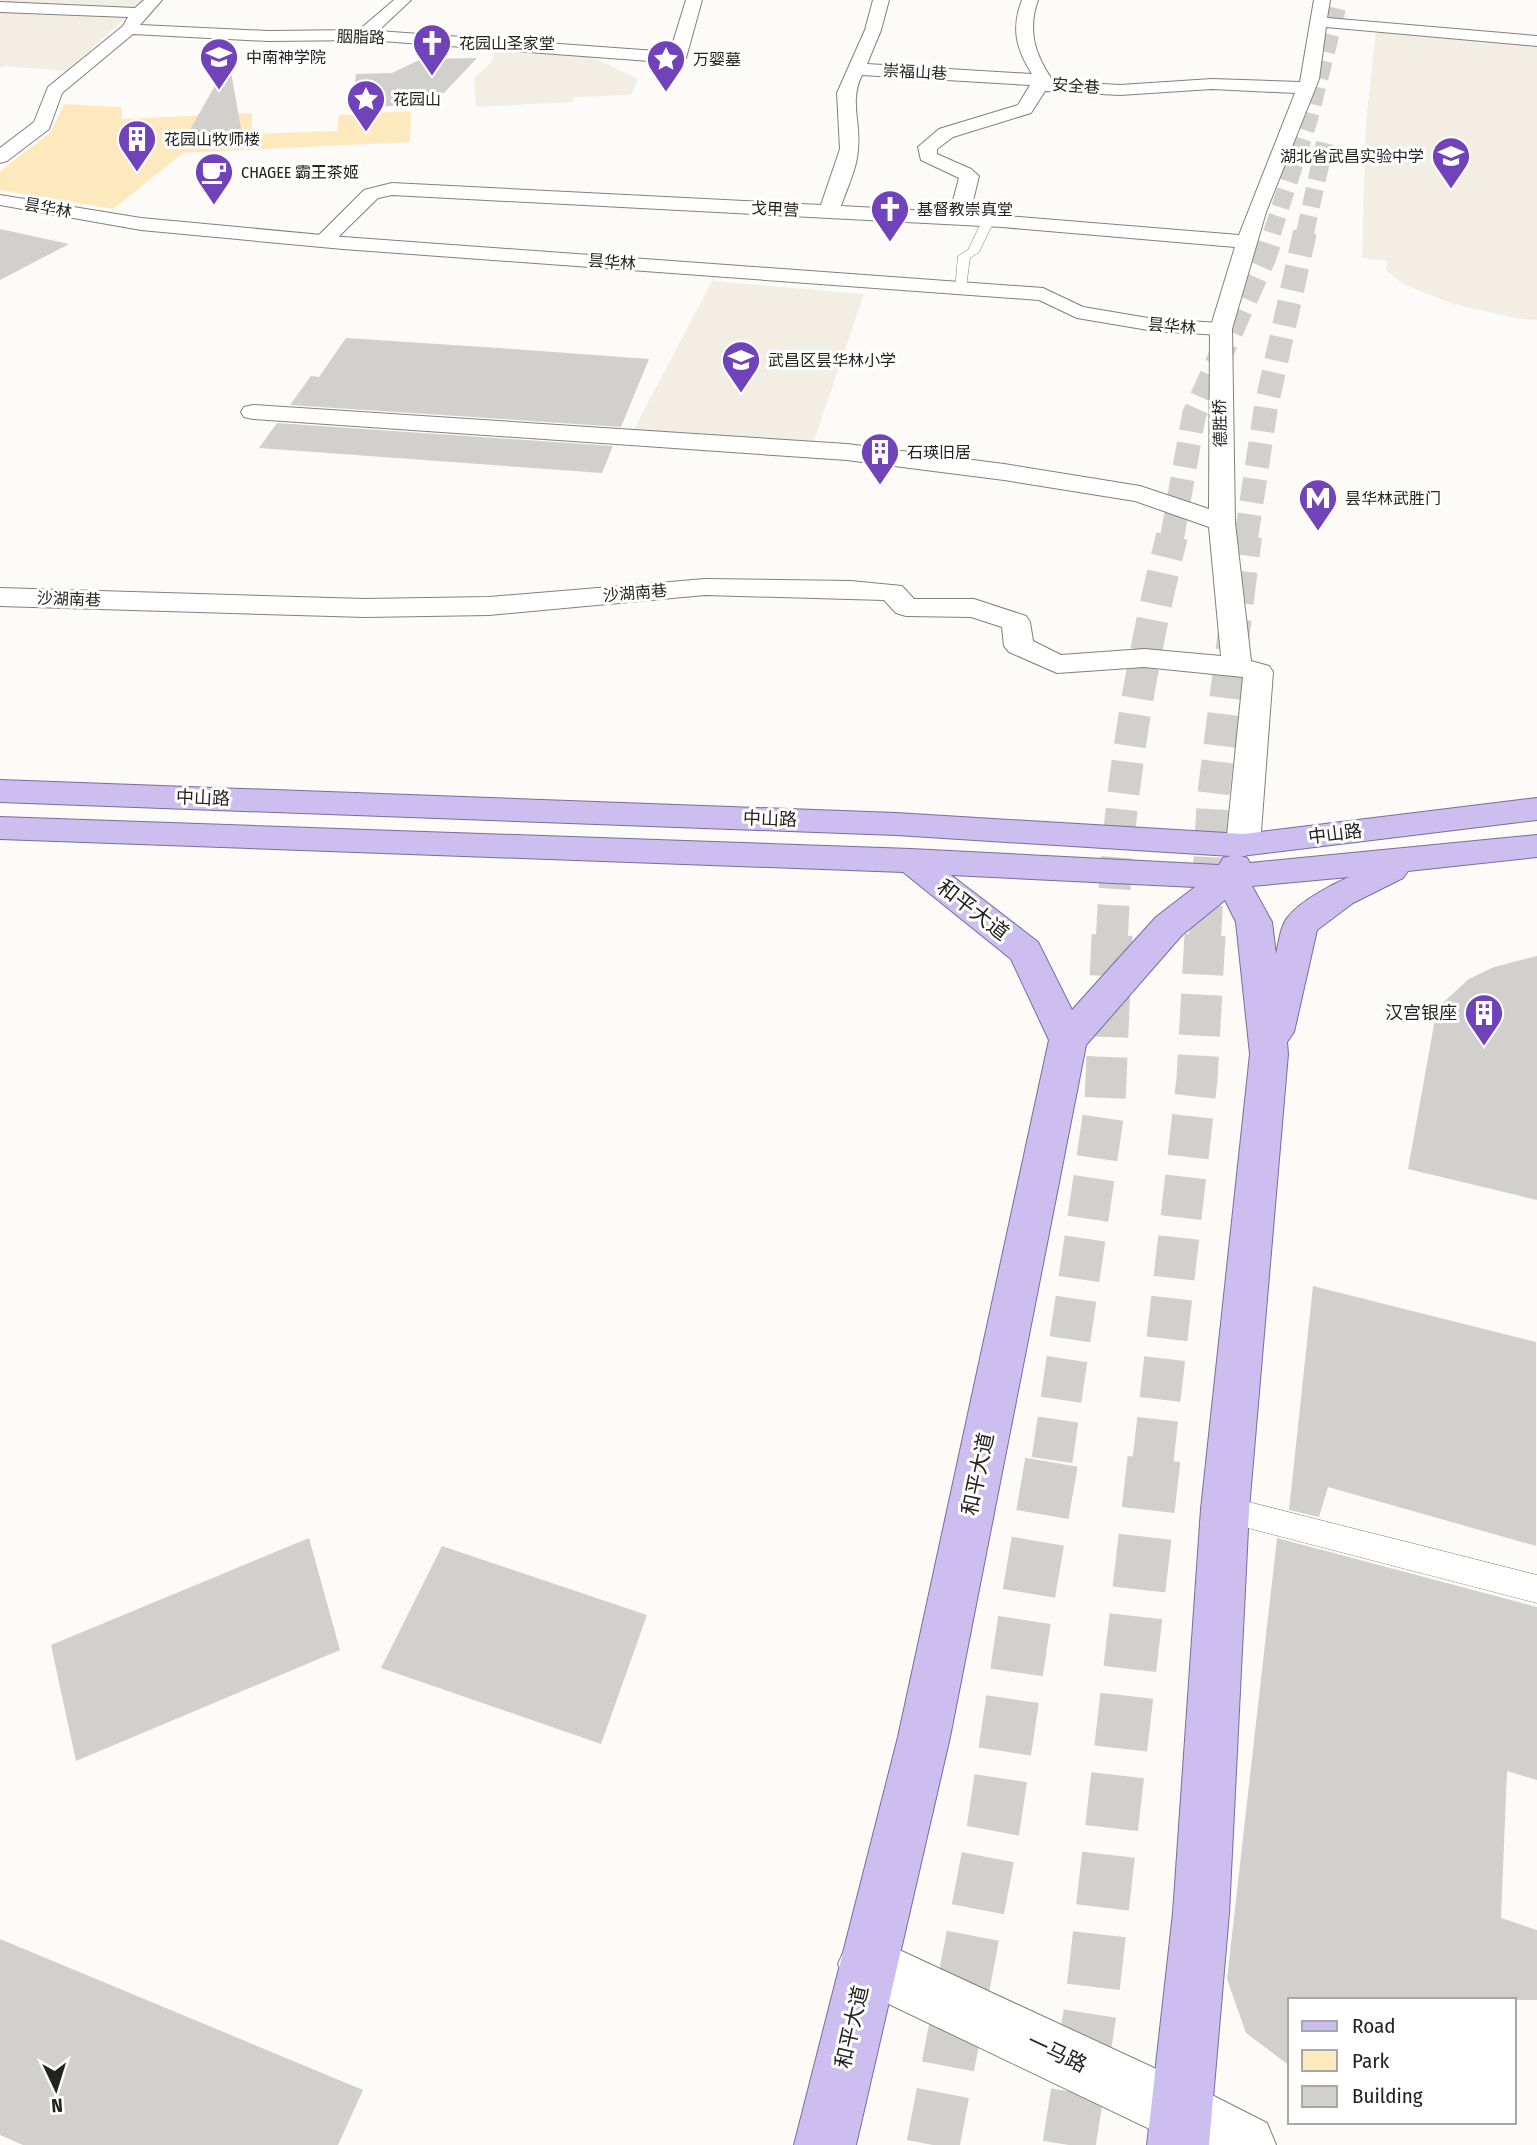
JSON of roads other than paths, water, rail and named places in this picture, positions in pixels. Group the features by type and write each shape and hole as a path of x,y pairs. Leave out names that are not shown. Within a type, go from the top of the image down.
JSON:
{"main road":[{"name":"中山路","path":"0,791 896,824 1237,861 1537,809"},
{"name":"中山路","path":"0,828 911,861 1414,859 1537,846"},
{"path":"1181,2128 1201,1913 1225,1509 1269,1054 1301,924 1341,895 1414,859"},
{"name":"和平大道","path":"825,2145 924,1737 1068,1040 1025,951 911,861"},
{"path":"1068,1040 1169,926 1237,861 1254,922 1269,1054"}],"street":[{"path":"0,157 42,125 54,91 129,29 139,13 154,0"},
{"path":"363,35 403,0"},
{"name":"胭脂路","path":"129,29 268,36 363,35 677,58 695,0"},
{"name":"崇福山巷","path":"881,0 873,30 856,69 1036,80 1047,84"},
{"path":"1030,0 1024,12 1021,32 1035,68 1047,84"},
{"path":"0,7 139,13"},
{"path":"1322,11 1537,40"},
{"name":"德胜桥","path":"1237,666 1222,523 1221,329 1256,212 1310,79 1322,11"},
{"path":"829,212 849,152 850,136 844,110 845,87 856,69"},
{"name":"安全巷","path":"958,219 970,176 937,164 928,156 927,147 946,133 1025,110 1039,85 1120,90 1212,84 1305,88"},
{"name":"戈甲营","path":"322,242 371,194 391,189 988,220 1247,242"},
{"name":"昙华林","path":"0,200 141,224 322,242 1043,294 1077,312 1154,325 1221,329"},
{"path":"253,412 847,452 1004,472 1140,494 1222,523"},
{"name":"沙湖南巷","path":"0,597 365,608 489,606 705,587 851,589 892,592 906,607 974,608 1016,622 1019,646 1057,664 1144,659 1237,666"},
{"path":"1237,666 1258,672 1237,861"},
{"name":"一马路","path":"867,1964 1181,2128 1245,2145"}],"lane":[{"path":"960,287 964,256 973,253 988,220"},
{"path":"1225,1509 1537,1589"}],"tunnel":[{"path":"1272,233 1309,119 1339,0"},
{"path":"1305,233 1325,143"},
{"path":"1172,538 1194,415 1273,232"},
{"path":"1246,538 1266,407 1305,232"},
{"path":"1112,937 1124,786 1149,635 1172,536"},
{"path":"1205,937 1213,797 1246,536"},
{"path":"1052,1460 1105,1104 1112,935"},
{"path":"1153,1460 1197,1079 1205,935"},
{"path":"933,2145 993,1830 1052,1459"},
{"path":"1069,2145 1091,2007 1154,1459"}],"place":[{"name":"花园山圣家堂","path":"432,77"},
{"name":"中南神学院","path":"219,91"},
{"name":"万婴墓","path":"666,93"},
{"name":"花园山","path":"366,133"},
{"name":"花园山牧师楼","path":"137,173"},
{"name":"湖北省武昌实验中学","path":"1451,190"},
{"name":"CHAGEE 霸王茶姬","path":"214,206"},
{"name":"基督教崇真堂","path":"890,243"},
{"name":"武昌区昙华林小学","path":"741,394"},
{"name":"石瑛旧居","path":"880,486"},
{"name":"昙华林武胜门","path":"1318,532"},
{"name":"汉宫银座","path":"1484,1047"}]}
